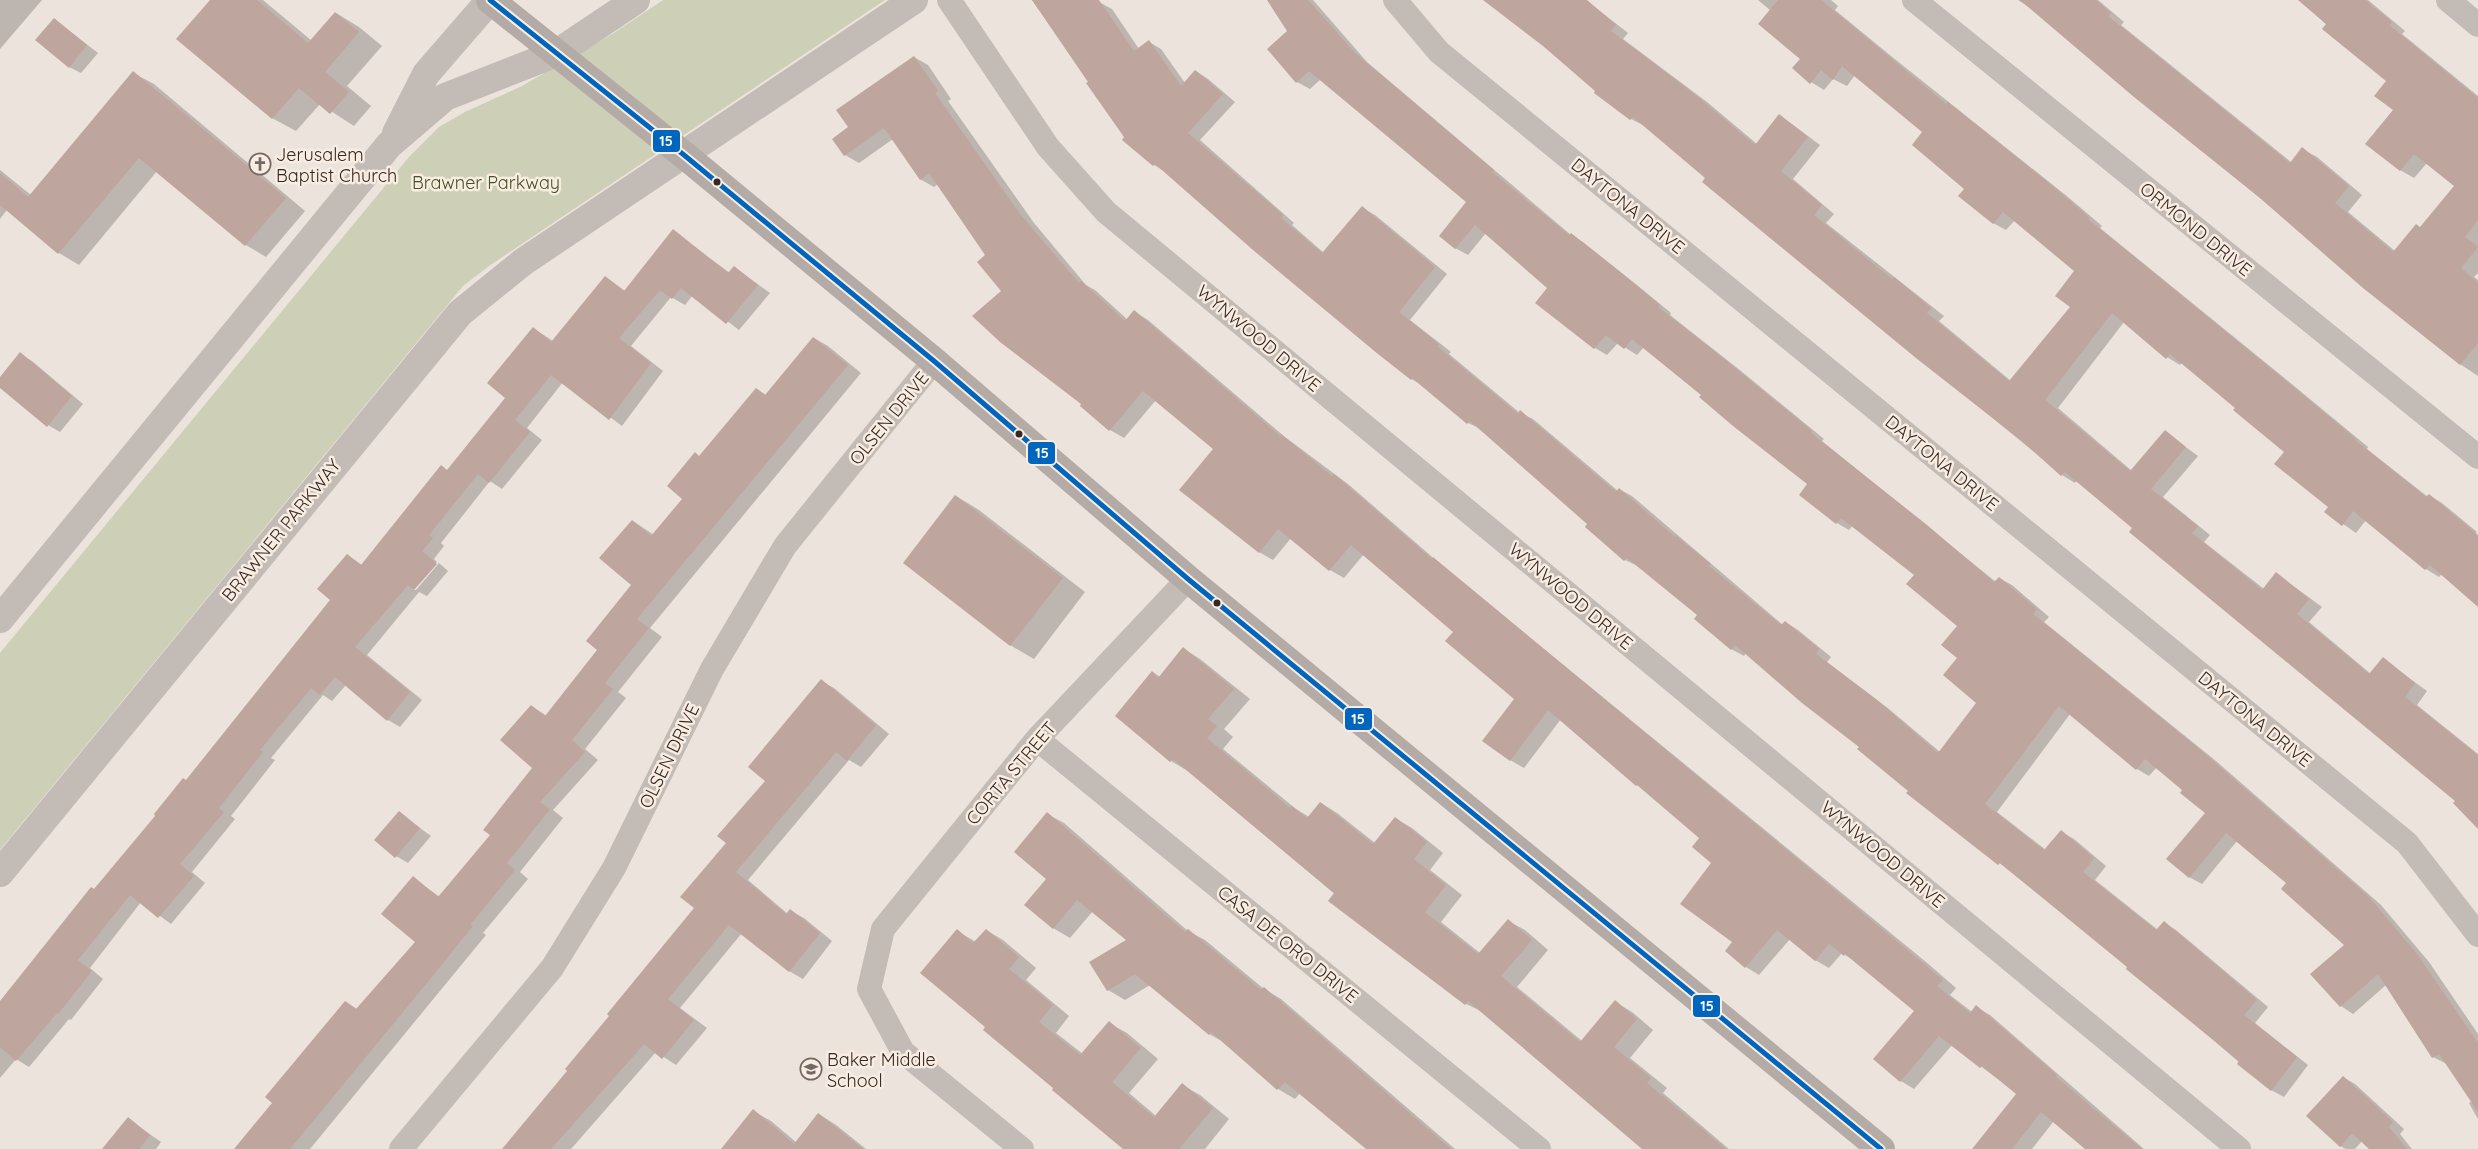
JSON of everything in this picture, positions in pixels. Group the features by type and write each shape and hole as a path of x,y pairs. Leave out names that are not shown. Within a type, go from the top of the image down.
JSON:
{"main road":[{"path":"490,0 684,154 934,361 1188,579 1881,1149"}],"street":[{"path":"389,145 426,74 490,0"},
{"path":"0,619 389,145 445,97 557,53 636,0"},
{"name":"BRAWNER PARKWAY","path":"0,873 460,313 523,262 914,0"},
{"name":"WYNWOOD DRIVE","path":"949,0 1048,147 1106,212 2239,1149"},
{"name":"DAYTONA DRIVE","path":"1395,0 1446,58 2407,843 2478,935"},
{"name":"ORMOND DRIVE","path":"1914,0 2478,457"},
{"path":"2448,0 2478,25"},
{"name":"OLSEN DRIVE","path":"401,1149 552,968 614,868 712,669 785,546 934,361"},
{"name":"CORTA STREET","path":"1022,1149 903,1052 869,989 883,930 1037,739 1188,579"},
{"name":"CASA DE ORO DRIVE","path":"1037,739 1540,1149"}],"green space":[{"name":"Brawner Parkway","path":"663,0 885,0 489,266 463,286 0,850 0,653 409,157 439,127 465,112 520,87 614,33"}],"building":[{"path":"210,0 257,0 308,43 335,12 359,32 325,72 349,92 330,114 299,88 272,119 176,39"},
{"path":"1032,0 1099,0 1134,51 1149,40 1181,86 1195,70 1223,94 1188,133 1283,215 1281,218 1322,253 1362,206 1435,267 1399,312 1439,344 1437,346 1518,414 1520,410 1616,492 1619,488 1781,625 1785,621 1819,649 1816,654 1877,700 1938,753 1976,703 1943,675 1957,658 1941,645 1957,626 1906,584 1914,575 1841,518 1836,524 1799,495 1807,484 1733,426 1699,397 1701,395 1632,339 1624,349 1606,335 1594,349 1535,303 1547,288 1475,225 1455,249 1439,236 1466,202 1309,71 1296,83 1267,49 1287,31 1267,0 1308,0 1355,53 1494,170 1492,172 1569,235 1571,233 1625,276 1660,305 1658,307 1728,362 1812,431 1811,433 1927,525 1994,582 1999,577 2037,609 2033,614 2203,752 2369,897 2417,954 2478,1043 2478,1112 2439,1054 2432,1058 2378,974 2340,1007 2310,974 2344,945 2281,889 2286,883 2226,833 2189,878 2166,859 2205,813 2180,793 2182,790 2145,759 2136,770 2059,706 1985,804 2044,850 2061,830 2094,858 2083,872 2156,930 2164,921 2257,1000 2244,1015 2297,1057 2271,1091 2237,1064 2239,1061 2000,863 1998,865 1906,793 1908,791 1857,749 1859,747 1802,703 1735,645 1731,650 1694,619 1697,615 1627,558 1624,561 1585,527 1587,524 1470,421 1467,424 1412,378 1411,380 1378,354 1253,250 1155,164 1153,166 1122,140 1124,137"},
{"path":"1483,0 1587,0 1616,25 1611,31 1693,93 1755,145 1779,114 1808,137 1781,171 1822,205 1814,215 1892,279 1894,277 1931,308 1927,313 2009,381 2070,307 2055,296 2074,271 2003,212 1993,224 1958,196 1964,189 1912,145 1922,132 1842,66 1833,80 1821,70 1810,84 1792,68 1800,59 1758,24 1778,0 1821,0 1946,104 1948,102 2055,188 2090,218 2088,219 2355,440 2426,497 2429,494 2478,535 2478,607 2430,565 2425,570 2353,511 2342,526 2324,512 2328,507 2274,464 2284,452 2170,354 2166,359 2112,313 2045,400 2130,471 2165,430 2186,447 2151,489 2198,526 2192,533 2262,590 2276,572 2309,599 2297,614 2369,674 2383,657 2415,683 2405,697 2478,755 2478,829 2453,803 2455,801 2129,532 2132,528 2065,472 2061,476 2023,442 1916,358 1702,182 1705,178 1633,117 1630,120 1594,93 1595,91 1543,46"},
{"path":"2020,0 2096,0 2111,13 2108,16 2290,163 2302,147 2349,186 2335,203 2393,252 2416,224 2420,227 2454,186 2414,154 2400,171 2365,144 2393,110 2374,96 2386,81 2322,29 2326,24 2298,0 2365,0 2392,22 2389,25 2478,98 2478,220 2465,237 2478,247 2461,268 2478,283 2478,343 2460,365 2363,288 2260,198 2134,97"},
{"path":"54,18 87,45 69,68 35,40"},
{"path":"914,56 938,91 935,93 1020,214 1079,283 1081,281 1125,321 1134,310 1280,436 1281,434 1332,476 1334,474 1432,559 1433,557 1911,953 1943,980 1937,986 1970,1013 1976,1005 2057,1075 2056,1077 2142,1149 2085,1149 2041,1112 2012,1149 1972,1149 2016,1094 1982,1066 1980,1068 1939,1036 1900,1082 1873,1059 1914,1011 1845,954 1844,956 1829,944 1815,961 1777,930 1745,968 1725,951 1732,942 1680,904 1711,863 1692,847 1699,838 1548,710 1510,761 1482,741 1514,699 1445,641 1453,632 1351,545 1329,571 1278,529 1259,553 1179,490 1213,449 1143,391 1109,431 1080,406 1081,404 1000,342 972,316 1001,291 977,262 985,255 929,173 920,180 884,128 844,156 832,139 848,127 836,110"},
{"path":"133,71 286,198 245,246 139,158 58,254 0,205 0,173 28,197"},
{"path":"673,229 728,273 734,266 758,285 726,324 681,288 672,299 660,290 619,338 651,363 609,420 551,375 515,420 530,432 489,483 478,474 429,535 433,538 422,551 437,564 414,590 408,585 355,647 410,692 387,721 335,677 320,695 311,688 260,750 263,752 219,808 224,812 180,864 194,876 158,918 130,895 78,960 92,971 58,1014 16,1061 0,1047 0,1001 91,887 94,889 155,816 154,814 183,778 186,780 330,600 317,589 347,554 361,565 441,465 447,470 505,398 487,383 533,327 551,342 605,276 624,291"},
{"path":"813,337 848,365 637,619 649,628 605,683 613,689 572,740 585,752 540,802 550,809 507,863 515,870 470,925 473,926 290,1149 234,1149 272,1103 265,1097 345,1001 356,1009 415,942 381,914 413,876 438,897 490,835 483,830 532,768 500,740 531,705 545,716 597,650 586,641 631,585 599,558 632,520 651,536 682,499 667,486 695,452 699,456 756,388 765,395"},
{"path":"20,352 72,396 47,427 0,388 0,377"},
{"path":"955,495 1063,578 1010,646 903,563"},
{"path":"1183,647 1234,689 1208,719 1217,726 1207,738 1290,808 1292,806 1307,818 1320,802 1373,844 1395,817 1427,842 1414,859 1446,885 1425,912 1478,954 1508,919 1532,940 1501,976 1580,1042 1615,1000 1637,1019 1614,1047 1651,1078 1647,1083 1726,1149 1642,1149 1468,1001 1465,1005 1328,901 1334,893 1173,759 1170,762 1115,716 1152,671 1158,678"},
{"path":"821,679 876,725 847,761 836,752 736,872 786,914 790,909 820,933 789,972 729,925 668,999 694,1020 662,1059 644,1044 551,1149 502,1149 567,1071 565,1069 609,1016 607,1014 694,908 680,897 726,843 717,836 765,781 748,767"},
{"path":"399,811 420,828 395,858 374,840"},
{"path":"1047,812 1185,932 1188,929 1261,990 1264,987 1451,1149 1366,1149 1285,1082 1277,1090 1211,1032 1209,1035 1135,974 1107,991 1089,962 1126,940 1077,900 1053,929 1024,905 1046,879 1014,852"},
{"path":"957,929 973,943 986,929 1019,957 1009,969 1053,1005 1039,1022 1080,1055 1109,1021 1141,1048 1112,1082 1154,1117 1182,1083 1213,1108 1179,1149 1123,1149 1052,1090 1053,1088 983,1030 985,1027 920,973"},
{"path":"2343,1076 2393,1122 2389,1127 2407,1149 2369,1149 2352,1133 2340,1147 2306,1116"},
{"path":"753,1109 794,1144 818,1113 863,1149 721,1149"},
{"path":"128,1117 150,1135 139,1149 102,1149"}],"transit line":[{"name":"15","path":"490,0 684,155 934,361 1188,579 1881,1149"}],"place":[{"name":"Jerusalem Baptist Church","path":"260,164"},
{"name":"Baker Middle School","path":"811,1069"}]}
